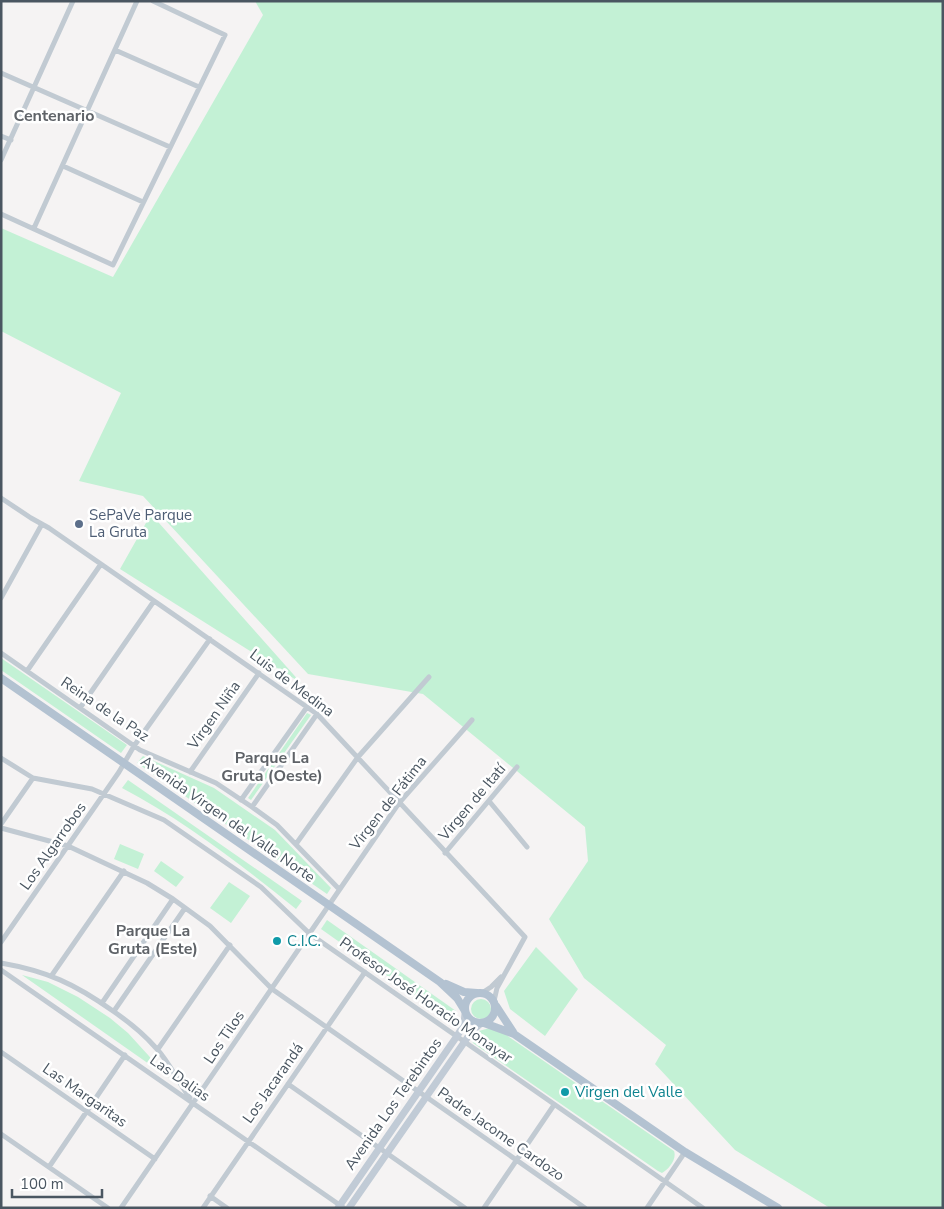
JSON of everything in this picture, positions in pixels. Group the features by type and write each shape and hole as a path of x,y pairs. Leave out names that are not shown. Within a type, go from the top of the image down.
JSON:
{"main road":[{"name":"Avenida Virgen del Valle Norte","path":"1,678 440,982 457,998 465,1012"},
{"name":"Avenida Virgen del Valle Norte","path":"440,982 464,992 480,993"},
{"path":"514,1034 489,996 480,993 473,995 466,1002 465,1012 471,1021 514,1034 685,1152 778,1208"},
{"path":"482,1024 492,1018 496,1008 494,1002"},
{"name":"Avenida Los Terebintos","path":"341,1207 464,1025 465,1012"},
{"name":"Avenida Los Terebintos","path":"349,1208 464,1042 472,1031 482,1024"}],"street":[{"path":"1,160 73,1"},
{"path":"34,228 137,1"},
{"path":"1,214 113,265 225,35 153,1"},
{"path":"115,50 199,88"},
{"path":"1,73 170,147"},
{"path":"1,136 11,140"},
{"path":"63,166 143,202"},
{"name":"Luis de Medina","path":"1,498 210,638 317,714 525,938 508,969"},
{"path":"1,598 42,524"},
{"path":"27,671 101,564"},
{"path":"80,708 154,601"},
{"name":"Los Algarrobos","path":"1,942 210,638"},
{"name":"Reina de la Paz","path":"1,653 134,746 216,782 277,824 339,889"},
{"name":"Virgen Niña","path":"190,772 259,673"},
{"path":"296,844 358,757 429,677"},
{"path":"241,800 307,707"},
{"path":"252,807 317,714"},
{"name":"Virgen de Fátima","path":"329,906 399,803 472,720"},
{"name":"Profesor José Horacio Monayar","path":"1,758 33,778 104,793 172,825 261,887 310,934 702,1208"},
{"name":"Virgen de Itatí","path":"445,853 518,766"},
{"path":"1,824 33,778"},
{"path":"489,801 527,847"},
{"name":"Padre Jacome Cardozo","path":"1,828 68,846 124,871 174,899 210,926 272,989 585,1208"},
{"path":"52,975 124,871"},
{"path":"102,1003 174,899"},
{"name":"Los Tilos","path":"122,1208 329,906"},
{"path":"114,1012 185,908"},
{"path":"158,1049 230,945"},
{"path":"1,963 25,967 52,975 85,991 102,1003 143,1033 158,1049 194,1103"},
{"path":"480,993 491,987 508,969"},
{"path":"494,1002 497,988 508,969"},
{"name":"Las Dalias","path":"1,970 249,1141 341,1207"},
{"name":"Los Jacarandá","path":"203,1208 365,972"},
{"name":"Las Margaritas","path":"1,1052 155,1158"},
{"path":"49,1167 125,1055"},
{"path":"288,1084 465,1208"},
{"path":"484,1208 554,1105"},
{"path":"1,1134 108,1208"},
{"path":"647,1208 685,1152"},
{"path":"210,1196 227,1208"}],"green space":[{"path":"255,1 943,1 943,1208 830,1208 735,1150 655,1064 666,1045 584,978 549,919 588,861 585,827 423,694 308,674 143,496 79,481 121,393 1,331 1,228 113,277 263,15"},
{"path":"151,514 301,683 120,569"},
{"path":"1,658 127,745 121,753 1,670"},
{"path":"307,713 311,715 251,800 248,798"},
{"path":"143,756 214,788 275,830 331,888 327,894 137,763"},
{"path":"128,780 302,901 296,909 190,829 122,788"},
{"path":"120,844 144,854 138,869 114,859"},
{"path":"161,861 184,877 176,887 154,871"},
{"path":"229,882 250,896 231,923 210,908"},
{"path":"327,920 456,1011 450,1020 321,929"},
{"path":"536,947 578,989 545,1036 510,1009 504,991"},
{"path":"22,975 48,982 78,997 110,1018 128,1033 169,1078"},
{"path":"481,999 488,1002 491,1009 488,1016 481,1019 474,1016 471,1009 474,1002"},
{"path":"490,1028 502,1032 674,1151 675,1154 670,1166 662,1173 658,1171 473,1043 471,1037 475,1032"}],"place":[{"name":"SePaVe Parque La Gruta","path":"79,524"},
{"name":"C.I.C.","path":"277,941"},
{"name":"Virgen del Valle","path":"565,1092"}],"district":[{"name":"Centenario","path":"54,116"},
{"name":"Parque La Gruta (Oeste)","path":"272,767"},
{"name":"Parque La Gruta (Este)","path":"153,940"}]}
